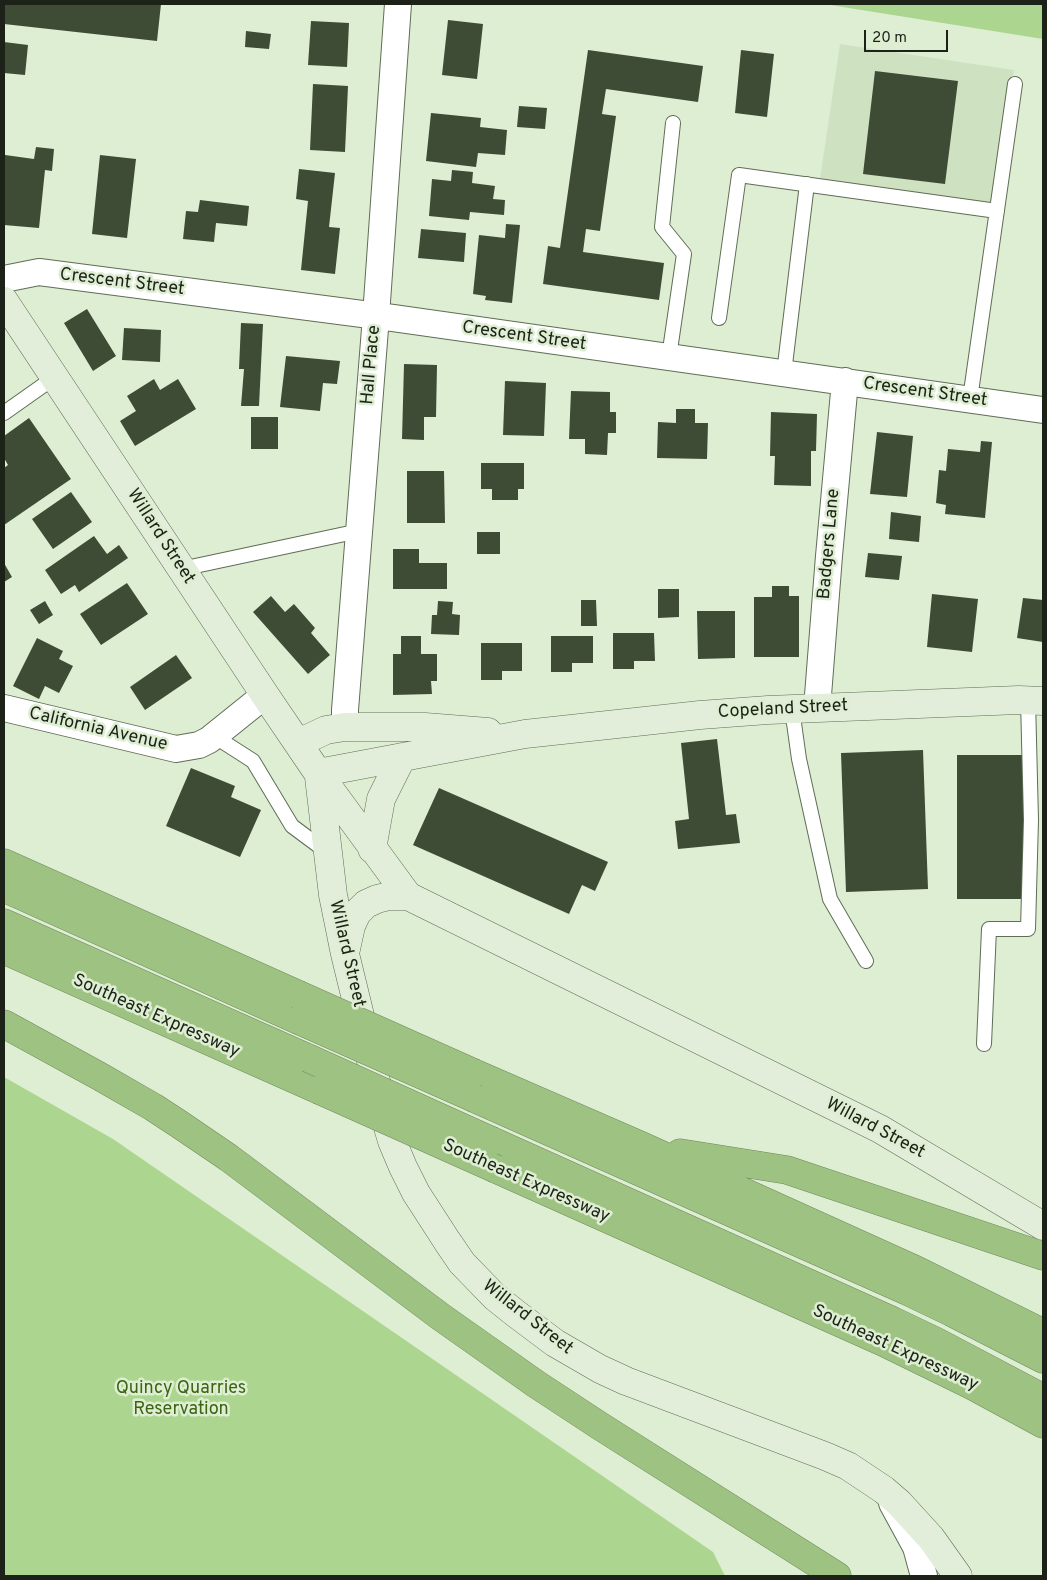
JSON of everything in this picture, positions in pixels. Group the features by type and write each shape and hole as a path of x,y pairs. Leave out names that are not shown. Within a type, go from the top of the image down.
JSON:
{"highway":[{"path":"4,863 297,1007"},
{"path":"4,888 297,1007 475,1086 906,1291 1043,1359"},
{"path":"4,923 893,1321 1043,1398"},
{"name":"Southeast Expressway","path":"4,950 876,1339 973,1386 1043,1424"},
{"path":"4,1024 99,1076 179,1124 229,1158 441,1317 536,1384 837,1576"},
{"path":"475,1086 642,1146 916,1270 1043,1333"},
{"path":"642,1146 787,1170 1043,1256"}],"main road":[{"name":"Willard Street","path":"4,301 265,695 372,849 408,896 880,1130 1043,1226"},
{"name":"Copeland Street","path":"318,773 525,734 700,715 804,708 1036,700"},
{"name":"Copeland Street","path":"299,745 326,730 345,726 425,726 525,734"},
{"path":"372,849 381,798 402,757"},
{"name":"Willard Street","path":"318,773 333,895 345,954 392,1141 416,1193 462,1263 495,1297 555,1343 600,1369 626,1381 848,1466 884,1490 915,1519 958,1576"},
{"path":"345,954 351,926 357,913 366,904 389,896 408,896"}],"street":[{"name":"Hall Place","path":"345,726 398,4"},
{"name":"Crescent Street","path":"4,279 39,272 376,316 1043,410"},
{"name":"Badgers Lane","path":"804,708 829,556 845,381"},
{"name":"California Avenue","path":"4,708 176,749 199,745 214,736 265,695"},
{"path":"884,1490 916,1547 924,1576"}],"lane":[{"path":"970,399 1015,84"},
{"path":"669,357 684,254 662,227 673,123"},
{"path":"719,318 739,175 997,211"},
{"path":"784,373 808,184"},
{"path":"4,413 55,378"},
{"path":"181,569 359,531"},
{"path":"984,1044 989,929 1028,929 1030,820 1036,700"},
{"path":"804,708 799,760 830,899 866,961"},
{"path":"214,736 253,761 292,826 327,853"}],"shaded area":[{"path":"840,44 1014,70 994,206 820,179"}],"green space":[{"path":"824,4 1043,4 1043,39"},
{"name":"Quincy Quarries Reservation","path":"4,1077 113,1139 713,1552 725,1576 4,1576"}],"building":[{"path":"4,4 161,4 157,41 4,24"},
{"path":"448,20 483,24 477,79 442,75"},
{"path":"311,21 349,23 347,67 308,65"},
{"path":"246,31 271,34 269,49 245,47"},
{"path":"4,42 28,45 25,75 4,73"},
{"path":"588,50 703,66 698,102 606,89 602,114 616,116 600,231 586,229 583,252 664,263 659,300 543,284 548,246 560,248"},
{"path":"741,50 774,54 767,117 735,113"},
{"path":"875,71 958,81 945,184 863,174"},
{"path":"313,84 348,86 345,152 310,150"},
{"path":"519,106 547,108 545,129 517,127"},
{"path":"431,113 481,118 480,127 507,130 505,155 478,153 476,167 426,161"},
{"path":"36,147 54,149 52,171 45,170 39,228 4,225 5,155 34,159"},
{"path":"100,155 136,159 127,238 92,234"},
{"path":"299,169 335,173 329,227 340,228 335,274 301,270 308,201 296,199"},
{"path":"452,170 473,172 472,183 495,186 493,199 505,200 504,215 470,212 469,220 429,216 432,179 451,181"},
{"path":"200,200 249,206 247,226 216,223 214,242 183,239 186,211 198,212"},
{"path":"506,224 520,225 512,303 485,300 486,296 473,294 479,235 505,238"},
{"path":"421,229 466,233 464,262 418,258"},
{"path":"87,309 116,356 93,371 64,323"},
{"path":"241,323 263,324 259,406 241,406 244,369 239,369"},
{"path":"124,328 161,330 160,362 122,360"},
{"path":"286,356 340,361 337,384 323,383 320,411 280,407"},
{"path":"404,364 437,365 436,417 424,417 424,440 402,439"},
{"path":"154,379 160,390 178,379 196,409 135,446 120,421 136,411 127,396"},
{"path":"505,381 546,383 544,436 503,435"},
{"path":"571,391 610,392 610,412 616,412 616,433 608,433 607,455 585,454 585,439 569,439"},
{"path":"676,409 695,409 695,423 708,423 707,459 657,458 658,422 676,423"},
{"path":"771,412 817,414 816,451 811,451 811,486 774,485 775,456 770,456"},
{"path":"251,417 278,417 278,449 251,449"},
{"path":"29,418 71,479 4,525 4,468 8,465 4,458 4,436"},
{"path":"877,432 913,436 907,497 870,494"},
{"path":"981,441 992,442 985,518 945,514 946,505 936,503 939,470 946,471 948,449 980,452"},
{"path":"481,463 524,463 524,489 518,489 518,500 492,500 492,489 481,489"},
{"path":"407,471 444,471 445,523 407,523"},
{"path":"71,492 92,522 53,549 32,519"},
{"path":"891,512 921,516 919,542 889,539"},
{"path":"477,532 500,532 500,554 477,554"},
{"path":"94,536 107,554 119,545 128,558 79,592 75,585 61,594 45,570"},
{"path":"393,549 419,549 419,563 447,563 447,589 393,589"},
{"path":"868,553 902,556 899,580 865,577"},
{"path":"4,563 12,577 4,582"},
{"path":"127,583 148,614 101,645 80,614"},
{"path":"772,586 789,586 789,596 799,596 799,657 754,657 754,597 772,597"},
{"path":"658,589 679,589 679,617 658,618"},
{"path":"932,594 978,599 972,652 927,647"},
{"path":"271,596 285,612 294,604 315,628 311,633 330,655 308,674 253,612"},
{"path":"1023,598 1043,600 1043,642 1017,638"},
{"path":"581,600 596,600 597,626 581,626"},
{"path":"45,601 53,615 39,624 30,610"},
{"path":"438,601 453,602 452,614 460,615 459,635 431,634 432,615 437,615"},
{"path":"697,611 735,611 735,658 698,659"},
{"path":"613,633 654,633 655,661 634,661 634,669 613,669"},
{"path":"401,636 421,636 421,654 437,654 437,681 431,681 432,694 393,695 393,654 401,654"},
{"path":"551,636 593,636 593,663 572,663 572,672 551,672"},
{"path":"37,638 63,651 59,659 73,666 59,693 45,686 39,699 13,686"},
{"path":"481,643 522,643 522,671 502,671 502,680 481,680"},
{"path":"176,655 192,678 145,710 130,687"},
{"path":"717,739 726,815 736,814 740,843 678,849 675,821 689,819 681,743"},
{"path":"923,750 928,889 846,892 841,753"},
{"path":"957,755 1025,755 1025,899 957,899"},
{"path":"191,768 235,786 231,797 261,810 240,857 166,826"},
{"path":"439,788 608,862 595,891 582,885 569,914 413,845"}]}
